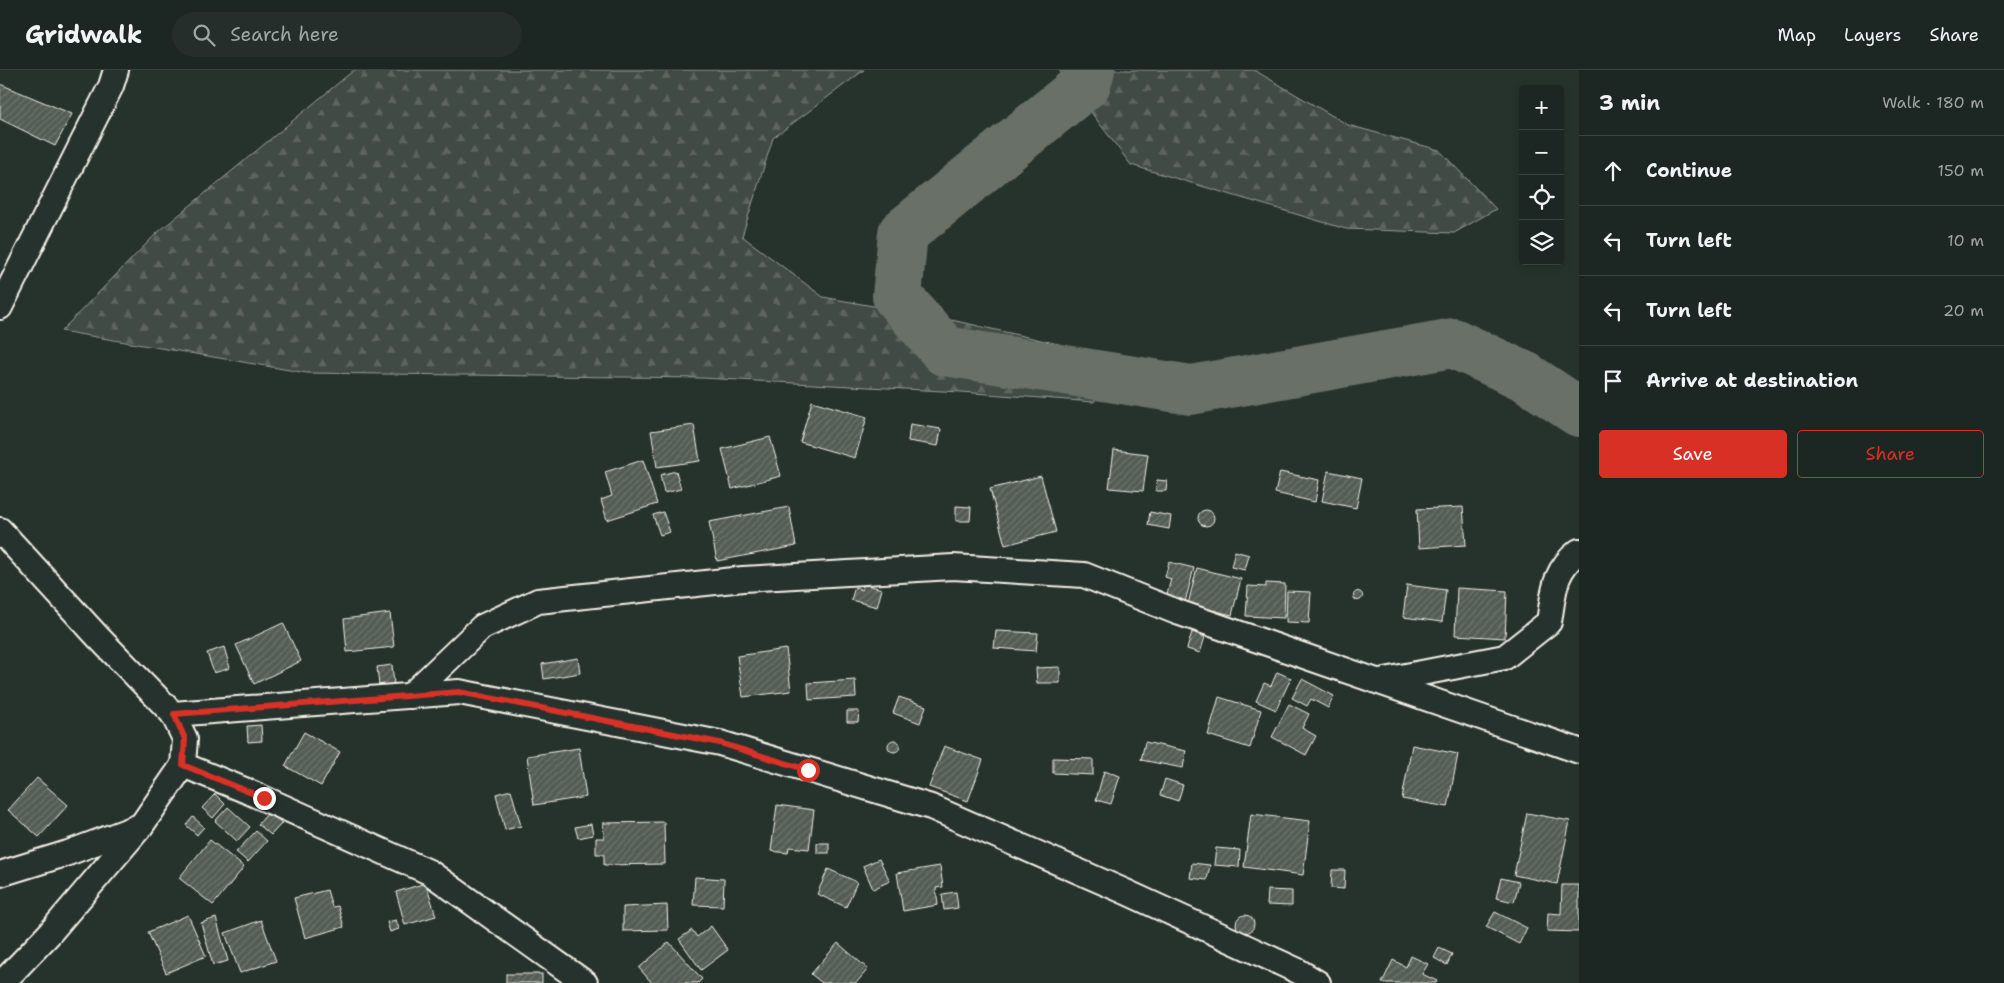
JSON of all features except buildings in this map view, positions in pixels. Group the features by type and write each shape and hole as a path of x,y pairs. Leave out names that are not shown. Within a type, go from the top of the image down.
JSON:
{"street":[{"path":"0,307 111,86 116,70"},
{"path":"0,530 98,637 174,714 185,739 183,765 141,826 49,934 2,983"},
{"path":"1378,682 1505,657 1549,622 1556,580 1570,558 1579,551"},
{"path":"410,696 482,627 538,601 743,579 953,567 1084,575 1178,612 1579,751"},
{"path":"174,714 459,692 720,743 931,807 1126,892 1298,971 1318,983"},
{"path":"183,765 248,791 429,872 586,983"},
{"path":"0,874 68,853 141,826"}],"green space":[{"path":"354,70 864,70 773,138 742,236 823,297 956,321 1121,358 1094,402 961,392 702,378 307,373 61,331 157,233"},
{"path":"1059,70 1254,70 1348,125 1439,150 1496,209 1454,233 1346,229 1131,165"}],"waterway":[{"path":"1090,70 1086,84 903,233 897,296 945,351 1191,390 1453,343 1526,377 1579,412"}],"route":[{"path":"264,798 183,765 185,739 174,714 459,692 720,743 808,770"}]}
